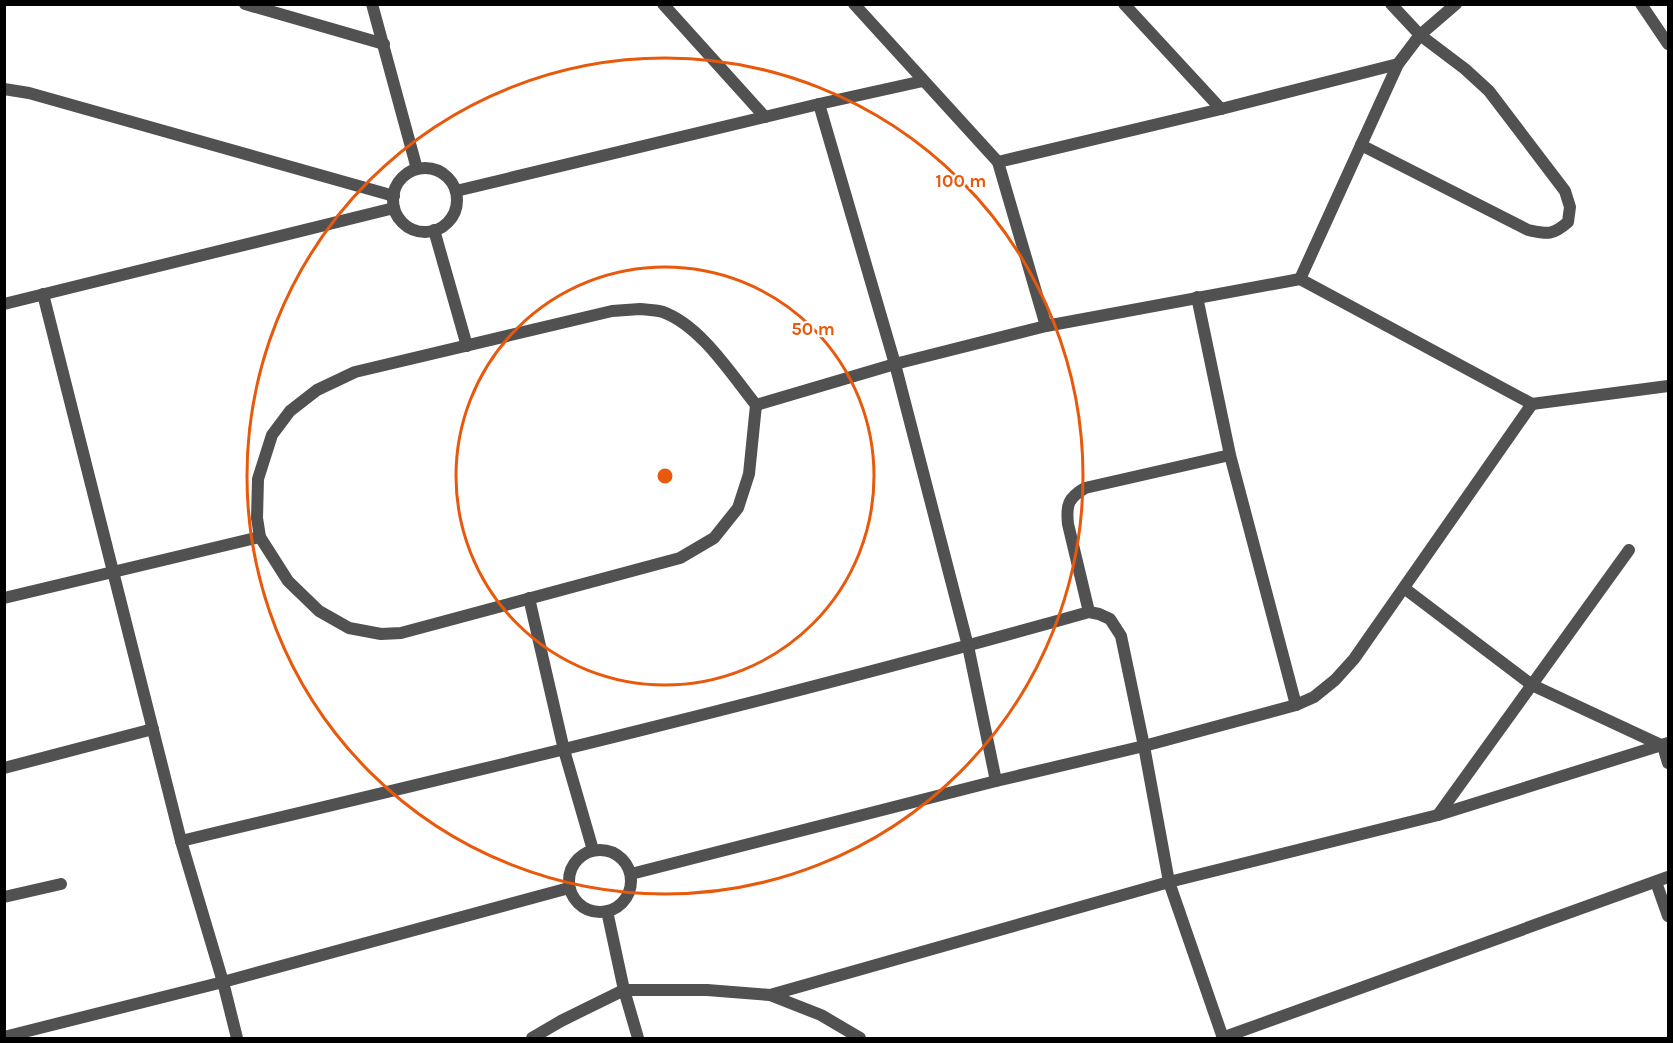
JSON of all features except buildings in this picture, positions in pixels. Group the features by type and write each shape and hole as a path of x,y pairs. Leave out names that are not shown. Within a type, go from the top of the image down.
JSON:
{"street":[{"path":"245,4 384,44"},
{"path":"372,4 417,169"},
{"path":"663,4 765,117"},
{"path":"854,4 998,162 1046,326"},
{"path":"1124,4 1221,109"},
{"path":"1361,145 1528,230 1547,234 1557,231 1568,222 1570,207 1565,191 1489,91 1465,69 1420,35 1391,4"},
{"path":"1300,279 1398,64 1420,35 1456,4"},
{"path":"1641,4 1668,44"},
{"path":"998,162 1398,64"},
{"path":"456,191 923,81"},
{"path":"4,89 29,93 394,202"},
{"path":"819,104 895,364 968,646 996,781"},
{"path":"430,168 441,172 451,180 456,191 457,204 453,216 445,225 434,230 421,231 409,227 400,219 394,202 398,184 406,174 417,169 430,168"},
{"path":"4,304 394,202"},
{"path":"434,230 467,346"},
{"path":"756,405 895,364 1046,326 1300,279 1532,404 1668,386"},
{"path":"43,294 181,842 223,982 237,1038"},
{"path":"1197,297 1230,455 1296,705"},
{"path":"640,309 662,311 683,322 700,336 756,405 749,474 738,508 714,538 680,558 401,633 381,634 349,628 319,611 288,581 260,537 257,518 258,479 272,435 290,411 317,390 355,372 612,311 640,309"},
{"path":"631,874 996,781 1144,746 1296,705 1314,697 1335,680 1354,659 1532,404"},
{"path":"1089,612 1068,524 1068,502 1075,494 1085,488 1230,455"},
{"path":"4,598 260,537"},
{"path":"1438,815 1629,550"},
{"path":"1404,588 1532,685 1666,744"},
{"path":"529,598 564,750 593,850"},
{"path":"181,842 564,750 968,646 1089,612 1110,619 1121,636 1169,882 1223,1038 1668,877"},
{"path":"4,768 153,729"},
{"path":"1666,744 1668,763"},
{"path":"770,995 1169,882 1438,815 1666,744"},
{"path":"593,850 606,850 617,854 626,863 631,874 631,886 627,898 618,907 607,912 595,912 583,907 574,899 569,888 569,875 573,864 582,855 593,850"},
{"path":"1656,882 1668,916"},
{"path":"4,897 61,884"},
{"path":"4,1037 223,982 569,888"},
{"path":"607,912 624,990 638,1038"},
{"path":"532,1038 624,990 707,990 770,995 821,1015 860,1038"}]}
